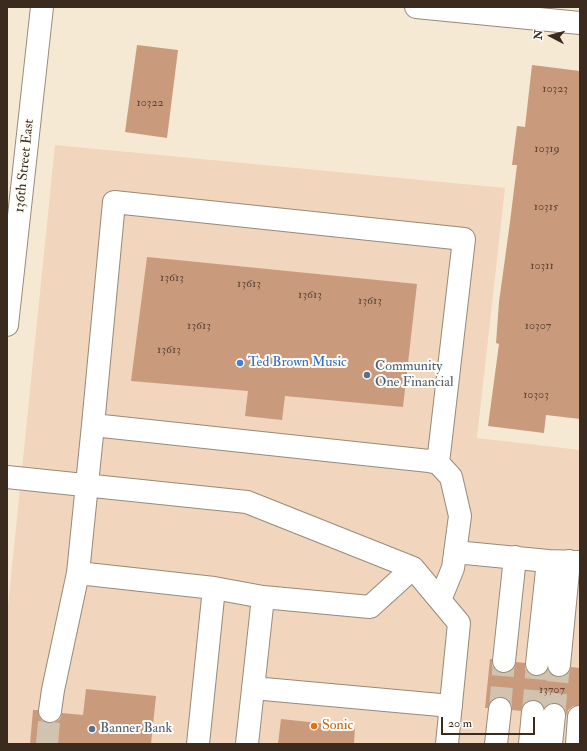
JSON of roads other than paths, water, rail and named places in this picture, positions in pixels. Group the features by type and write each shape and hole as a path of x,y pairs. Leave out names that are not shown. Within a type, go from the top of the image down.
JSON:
{"street":[{"name":"136th Street East","path":"7,325 42,7"},
{"path":"416,7 580,23"},
{"path":"50,711 53,690 78,573 114,202 464,239 438,463"},
{"path":"93,425 438,463 451,477 460,516 454,568 440,600"},
{"path":"7,477 247,502 413,568 459,623 447,744"},
{"path":"455,552 548,561 575,562 559,666"},
{"path":"504,660 515,557"},
{"path":"537,664 548,561"},
{"path":"78,573 214,588 263,597 370,607 413,568"},
{"path":"198,744 214,588"},
{"path":"247,744 263,597"},
{"path":"253,688 451,706"},
{"path":"496,744 500,709"},
{"path":"530,744 533,712"},
{"path":"551,744 554,715"},
{"path":"577,744 579,717"}],"tunnel":[{"path":"500,709 504,661"},
{"path":"533,712 537,664"},
{"path":"554,715 559,665"},
{"path":"47,744 50,711"}],"place":[{"name":"Ted Brown Music","path":"240,363"},
{"name":"Community One Financial","path":"367,375"},
{"name":"Sonic","path":"314,726"},
{"name":"Banner Bank","path":"92,729"}]}
